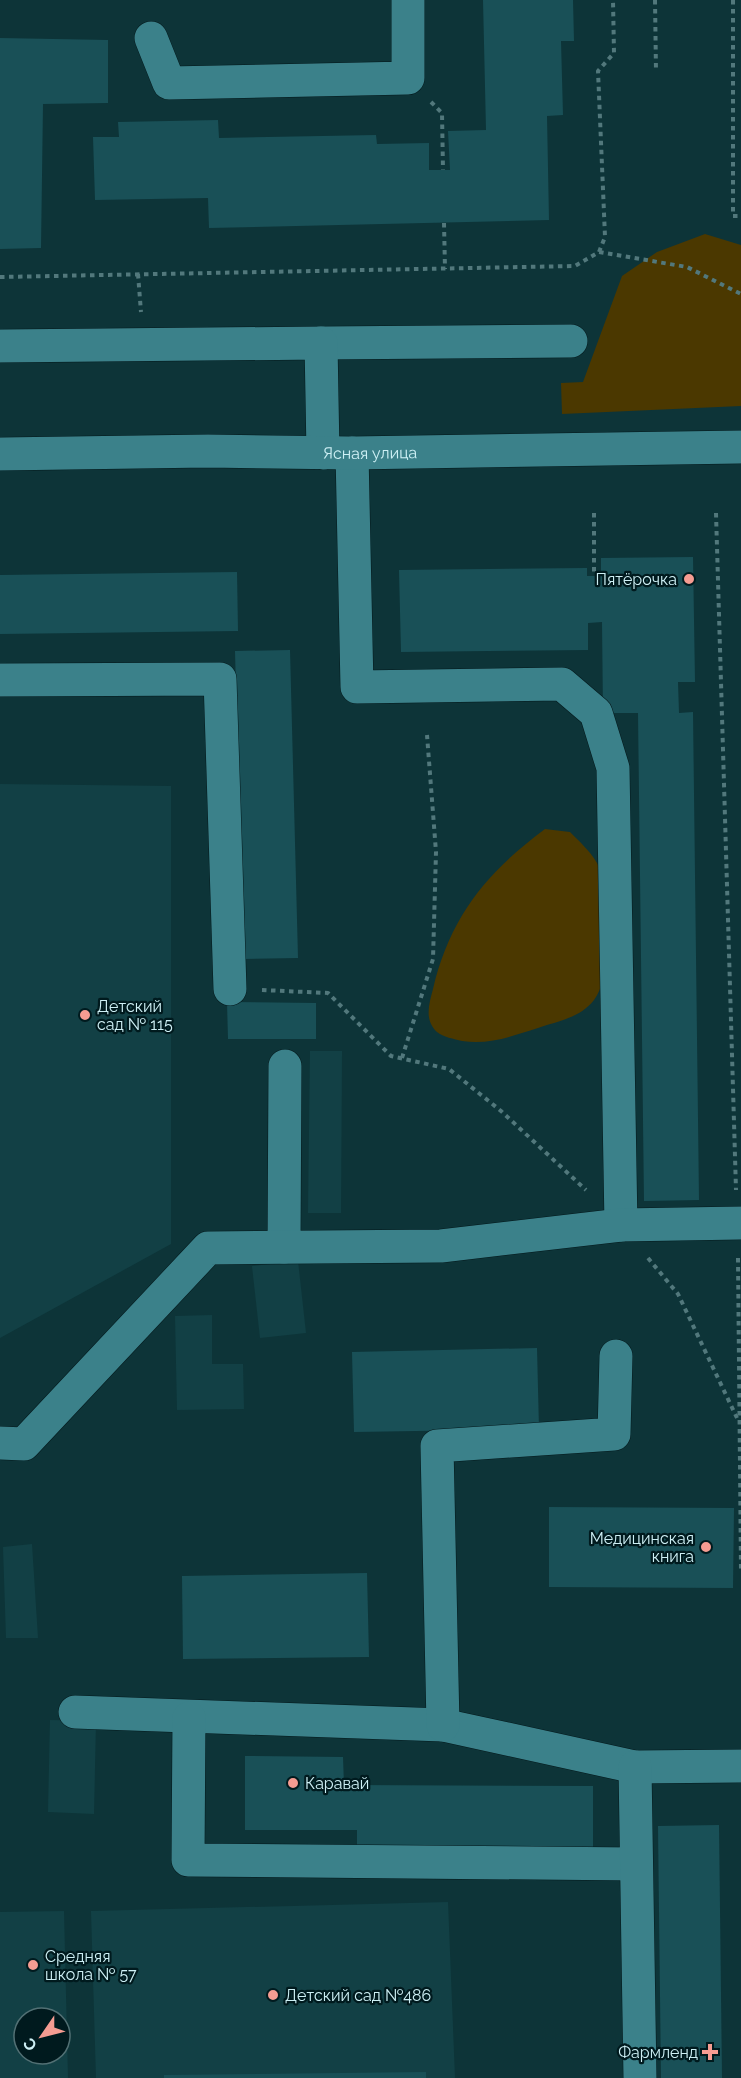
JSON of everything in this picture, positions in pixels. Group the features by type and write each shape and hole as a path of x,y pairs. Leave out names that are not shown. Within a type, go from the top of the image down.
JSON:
{"street":[{"path":"151,38 169,83 408,78 408,0"},
{"path":"0,346 571,340"},
{"path":"321,343 338,453 357,687 562,684 596,713 613,768 621,1225"},
{"name":"Ясная улица","path":"0,454 208,451 338,453 741,447"},
{"path":"0,681 220,679 230,989"},
{"path":"284,1247 285,1066"},
{"path":"0,1443 24,1444 208,1248 441,1246 621,1225 739,1223"},
{"path":"443,1725 436,1446 614,1434 616,1356"},
{"path":"75,1712 189,1718 443,1725 635,1767 741,1766"},
{"path":"189,1718 188,1860 636,1864"},
{"path":"635,1767 640,2078"}],"path":[{"path":"0,277 575,266 599,252 605,237 598,71 614,53 613,0"},
{"path":"655,0 656,72"},
{"path":"733,0 733,216 741,216"},
{"path":"408,78 442,113 443,170"},
{"path":"444,223 445,269"},
{"path":"599,252 687,267 741,294"},
{"path":"594,513 594,576"},
{"path":"716,513 739,1223 741,1569"},
{"path":"402,1058 433,959 436,852 427,735"},
{"path":"230,989 328,993 391,1056 449,1069 501,1111 568,1172 621,1225 678,1294 740,1422"}],"shaded area":[{"path":"705,234 741,245 741,406 562,414 561,383 583,382 622,276 657,252"},
{"name":"Детский сад № 115","path":"0,784 171,786 171,1244 0,1338"},
{"path":"545,829 570,832 591,854 603,880 604,961 603,977 598,993 588,1006 575,1015 510,1037 472,1042 442,1035 430,1022 430,1000 440,963 460,918 488,880 505,862"},
{"path":"310,1051 342,1051 341,1213 308,1213"},
{"path":"298,1261 306,1333 260,1338 252,1266"},
{"path":"212,1315 212,1364 243,1364 244,1409 177,1410 175,1316"},
{"path":"32,1544 38,1638 6,1638 3,1547"},
{"path":"50,1720 96,1721 94,1814 48,1812"},
{"name":"Детский сад №486","path":"448,1902 455,2078 96,2078 91,1911"},
{"name":"Средняя школа № 57","path":"64,1911 66,2006 12,2006 12,2066 68,2066 68,2078 0,2078 0,1912"}],"building":[{"path":"483,0 573,0 574,41 561,41 563,115 547,116 549,220 209,228 208,198 95,200 93,137 119,137 118,122 218,120 219,138 376,135 377,144 429,143 429,170 450,170 448,131 486,130"},
{"path":"0,38 108,40 108,103 43,104 41,248 0,249"},
{"path":"693,557 695,682 678,682 679,713 693,712 699,1200 644,1201 638,713 603,713 602,622 588,623 588,650 401,652 399,570 587,568 587,576 601,576 601,558"},
{"path":"237,572 238,631 0,634 0,575"},
{"path":"290,650 298,958 243,959 235,651"},
{"path":"227,1002 316,1003 316,1039 228,1039"},
{"path":"537,1348 539,1429 354,1432 352,1352"},
{"path":"549,1507 734,1508 733,1588 549,1587"},
{"path":"367,1573 369,1657 183,1659 182,1576"},
{"path":"245,1756 343,1757 344,1785 593,1786 593,1852 357,1847 357,1830 245,1830"},
{"path":"719,1825 722,2078 661,2078 658,1826"},
{"path":"426,2072 426,2078 164,2078 164,2075"}],"place":[{"name":"Пятёрочка","path":"689,579"},
{"name":"Детский сад № 115","path":"85,1015"},
{"name":"Медицинская книга","path":"706,1547"},
{"name":"Каравай","path":"293,1783"},
{"name":"Средняя школа № 57","path":"33,1965"},
{"name":"Детский сад №486","path":"273,1995"},
{"name":"Фармленд","path":"710,2052"}]}
